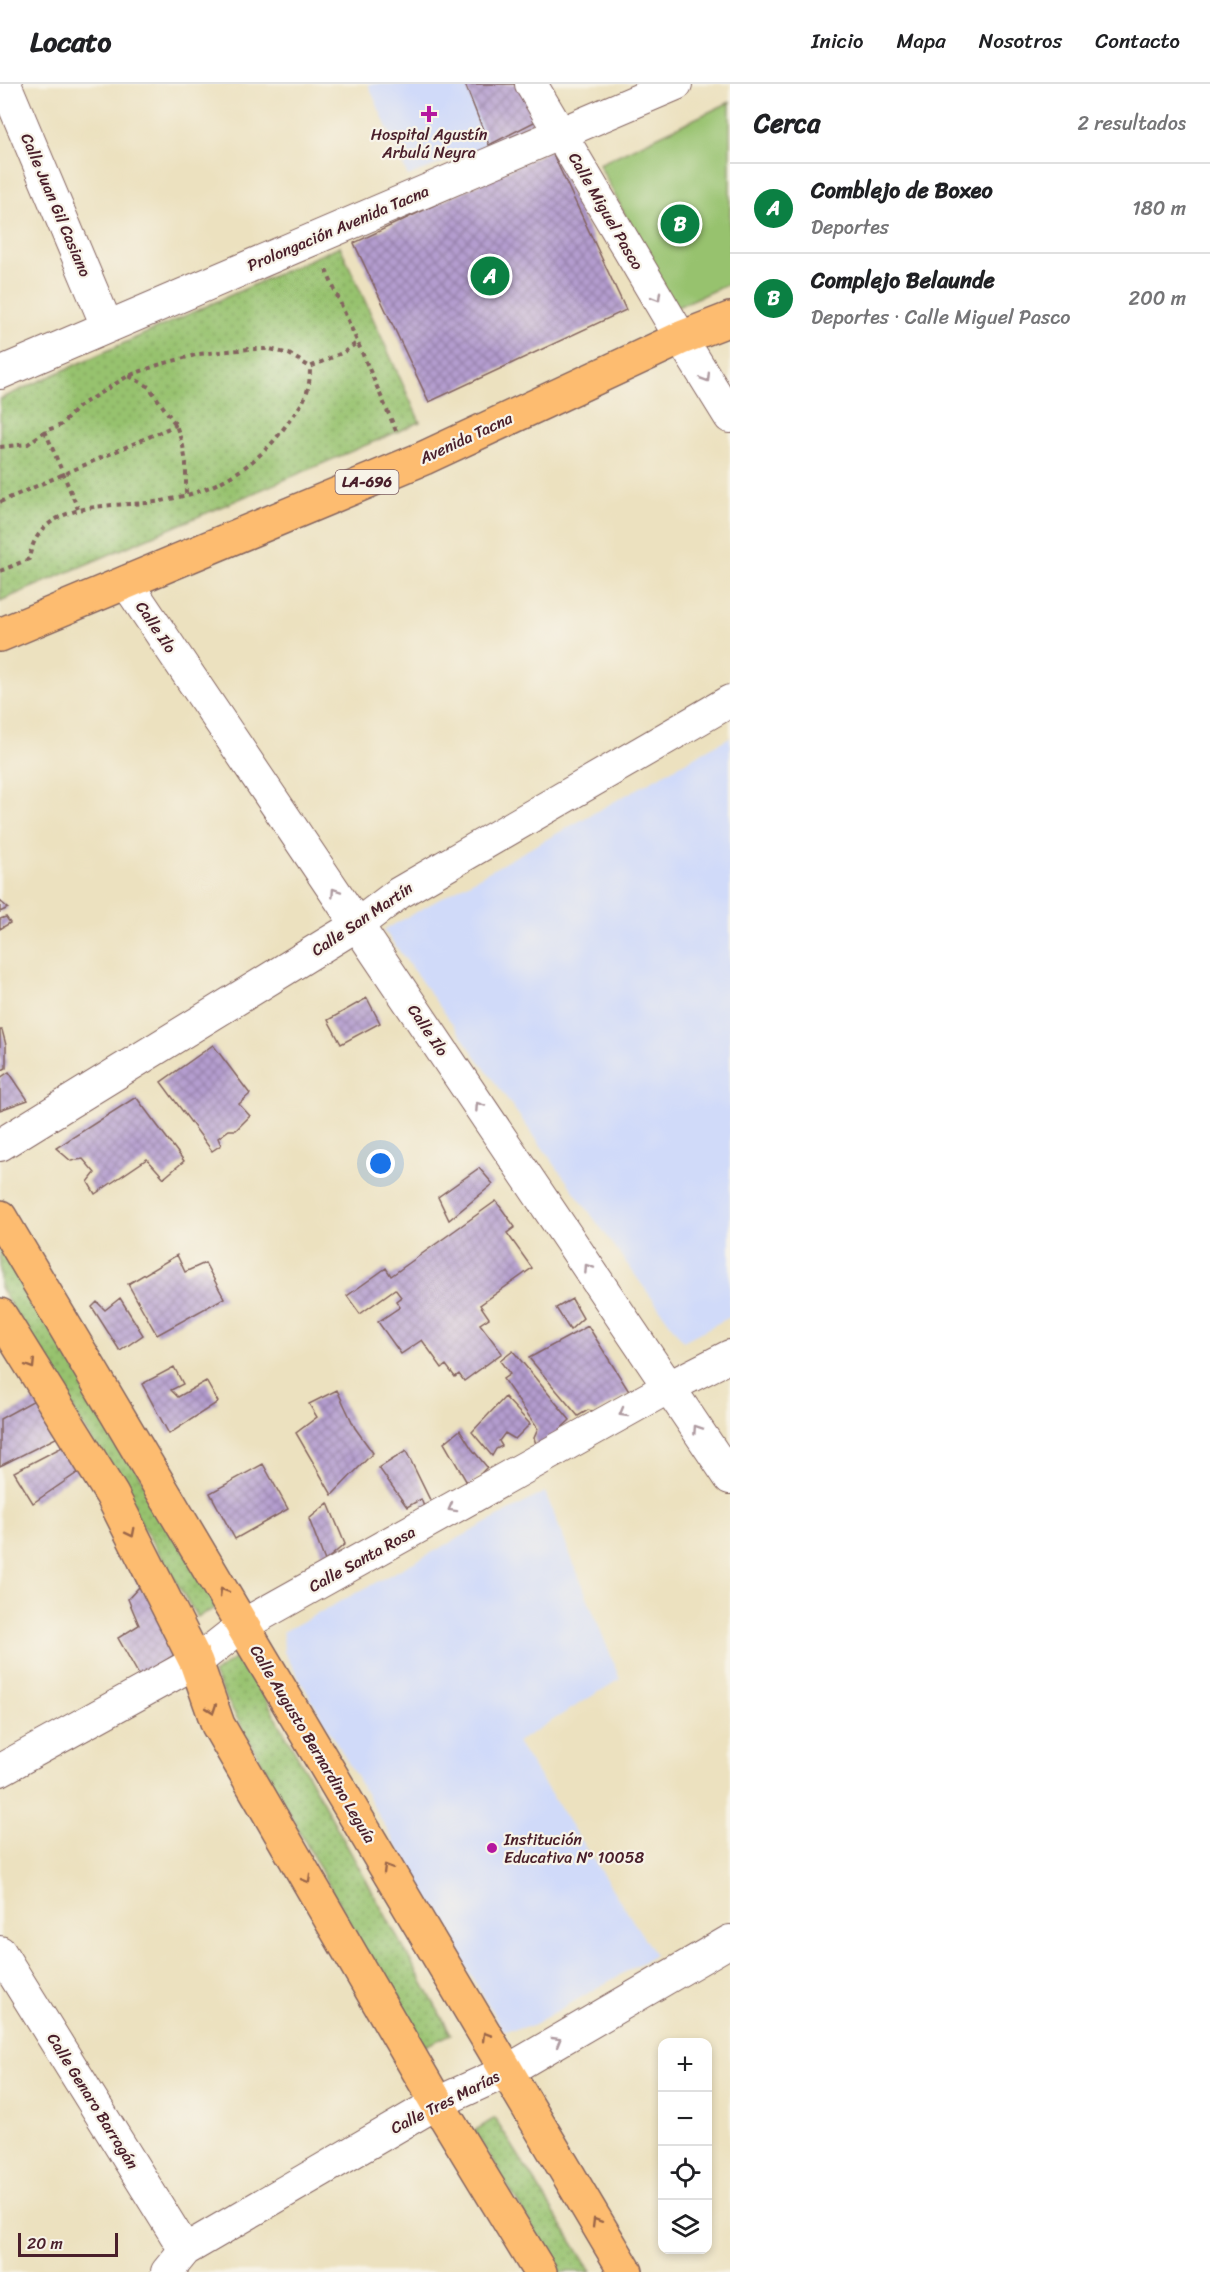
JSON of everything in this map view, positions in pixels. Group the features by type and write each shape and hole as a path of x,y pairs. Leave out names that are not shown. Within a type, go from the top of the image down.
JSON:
{"main road":[{"name":"Avenida Tacna","path":"0,635 410,464 681,338 730,319"},
{"name":"Calle Augusto Bernardino Leguía","path":"0,1217 626,2272"},
{"path":"0,1316 112,1495 196,1662 218,1725 437,2103 540,2272"}],"street":[{"name":"Calle Juan Gil Casiano","path":"6,84 107,326"},
{"name":"Calle Miguel Pasco","path":"531,84 730,417"},
{"name":"Prolongación Avenida Tacna","path":"0,373 676,84"},
{"name":"Calle Ilo","path":"126,582 730,1478"},
{"name":"Calle San Martín","path":"0,1145 357,925 399,893 730,701"},
{"name":"Calle Santa Rosa","path":"0,1770 196,1662 243,1625 669,1387 730,1356"},
{"name":"Calle Tres Marías","path":"176,2261 437,2103 507,2071 730,1941"},
{"name":"Calle Genaro Barragán","path":"0,1952 176,2261"}],"path":[{"path":"312,239 410,464"},
{"path":"310,367 344,352 358,342"},
{"path":"0,447 28,444 45,431 61,425 78,407 128,376 199,354 270,349 289,354 310,367"},
{"path":"0,571 29,558 30,549 41,532 59,516 78,509 149,503 186,495 213,486 245,468 274,443 304,399 310,387 310,367"},
{"path":"128,376 149,387 176,424 186,463 186,495"},
{"path":"0,502 176,424"},
{"path":"45,431 78,509"}],"shaded area":[{"name":"Hospital Agustín Arbulú Neyra","path":"368,84 465,84 489,145 408,176"},
{"path":"730,737 730,1317 683,1341 384,930"},
{"name":"Institución Educativa Nº 10058","path":"545,1492 620,1679 517,1742 655,1955 529,2027 503,2030 284,1652 283,1632"}],"green space":[{"path":"730,102 730,283 673,309 599,164"},
{"path":"340,246 420,422 0,601 0,399"},
{"path":"0,1241 218,1607 197,1617 0,1287"},
{"path":"241,1654 451,2034 419,2049 213,1674"},
{"path":"495,2118 591,2272 560,2272 474,2131"}],"building":[{"path":"465,84 528,84 546,116 489,145"},
{"path":"551,150 626,310 429,402 354,243"},
{"path":"0,901 8,908 0,912"},
{"path":"6,917 10,923 0,929 0,919"},
{"path":"367,998 380,1023 341,1044 328,1020"},
{"path":"0,1030 2,1030 6,1045 6,1068 0,1071"},
{"path":"213,1045 250,1094 239,1104 250,1116 236,1130 229,1130 218,1138 221,1145 212,1151 161,1082"},
{"path":"9,1072 28,1100 0,1110 0,1078"},
{"path":"136,1097 184,1161 164,1178 147,1159 95,1194 88,1182 95,1173 83,1159 71,1161 56,1148"},
{"path":"479,1168 493,1184 449,1220 438,1197"},
{"path":"496,1201 515,1227 507,1233 532,1268 480,1305 489,1318 480,1324 502,1353 464,1381 459,1374 455,1377 446,1365 442,1368 422,1340 401,1354 378,1322 400,1307 396,1301 401,1297 395,1289 360,1314 347,1296 386,1268 391,1276"},
{"path":"177,1255 185,1272 205,1263 224,1298 157,1335 128,1284"},
{"path":"120,1298 143,1335 120,1351 92,1307 97,1302 105,1310"},
{"path":"572,1299 583,1318 570,1330 556,1308"},
{"path":"588,1326 630,1393 596,1412 588,1410 578,1416 529,1358"},
{"path":"513,1351 570,1420 538,1450 534,1438 538,1429 503,1379 510,1374 500,1361"},
{"path":"174,1367 183,1384 171,1390 178,1397 206,1381 218,1402 169,1434 142,1384"},
{"path":"337,1390 355,1428 373,1453 332,1495 296,1433 317,1417 309,1404"},
{"path":"505,1397 530,1424 515,1439 505,1433 499,1441 502,1446 496,1449 492,1456 472,1432"},
{"path":"38,1398 58,1437 0,1466 0,1419"},
{"path":"460,1430 487,1467 469,1486 444,1443"},
{"path":"66,1445 80,1471 33,1503 14,1472"},
{"path":"406,1451 431,1502 425,1509 421,1499 407,1507 379,1468"},
{"path":"263,1464 288,1509 235,1539 210,1493"},
{"path":"328,1503 345,1544 325,1561 309,1519"},
{"path":"145,1565 185,1648 140,1677 118,1638 139,1625 128,1599 139,1587 132,1573"}],"place":[{"name":"Hospital Agustín Arbulú Neyra","path":"429,114"},
{"name":"Complejo Belaunde","path":"680,224"},
{"name":"Comblejo de Boxeo","path":"490,276"},
{"name":"Institución Educativa Nº 10058","path":"492,1848"}]}
